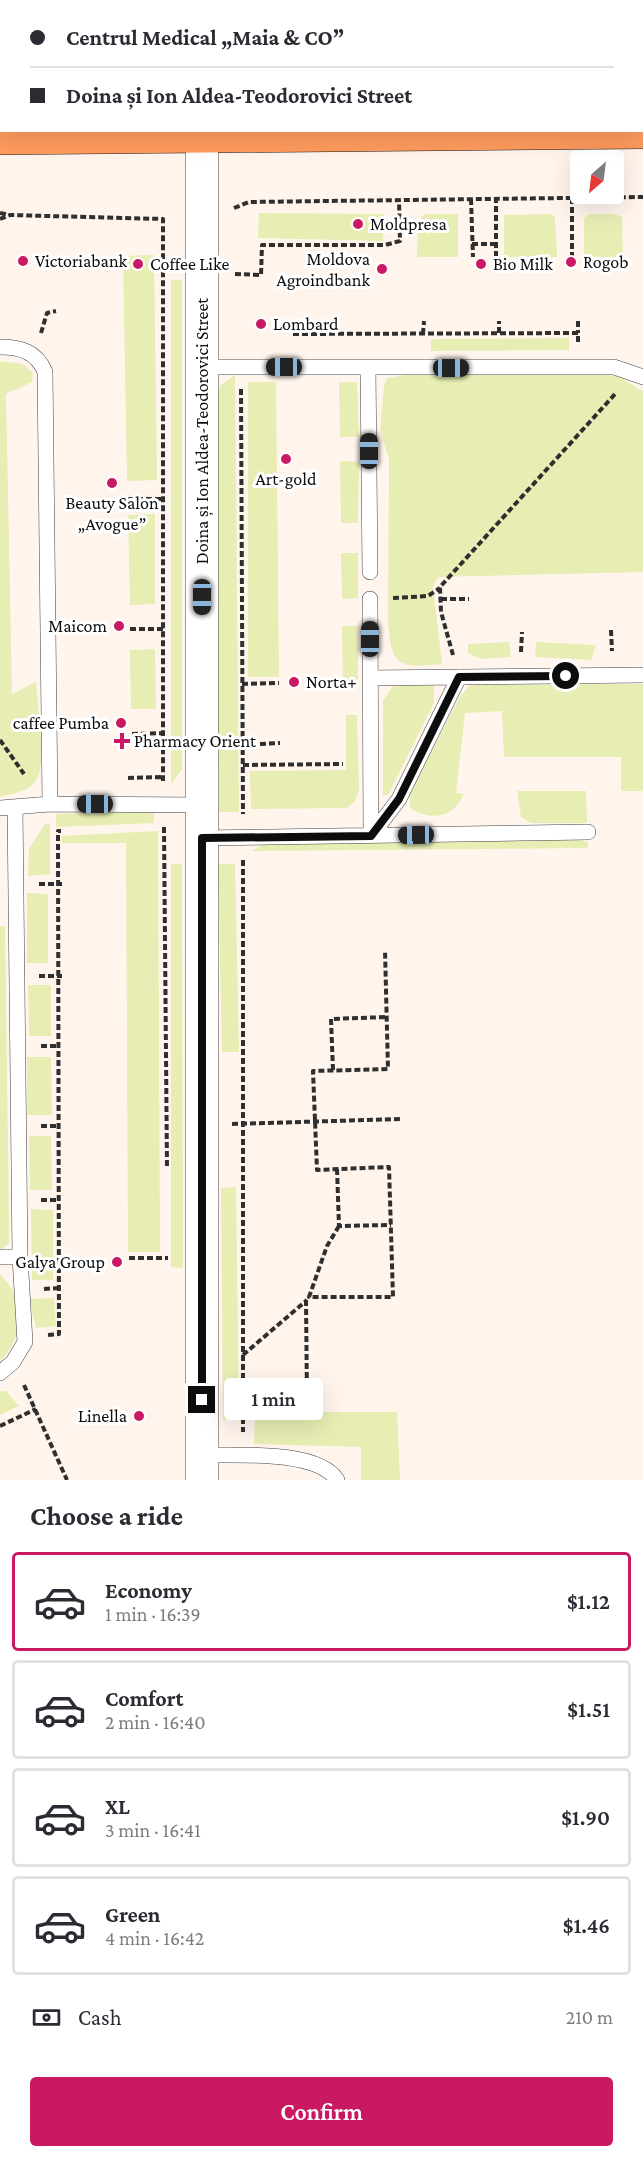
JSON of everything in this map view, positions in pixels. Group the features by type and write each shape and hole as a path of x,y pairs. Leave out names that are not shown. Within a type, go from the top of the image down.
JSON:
{"main road":[{"path":"0,138 202,137 353,132 643,132"}],"street":[{"name":"Doina și Ion Aldea-Teodorovici Street","path":"201,1467 202,137"}],"lane":[{"path":"0,346 31,352 40,361 45,372 50,804"},
{"path":"202,367 614,367 641,376"},
{"path":"368,368 370,572"},
{"path":"370,599 371,836"},
{"path":"370,678 643,675"},
{"path":"371,836 399,799 459,677"},
{"path":"0,1373 14,1362 25,1342 20,1257 8,807 50,804 202,805"},
{"path":"202,838 588,832"},
{"path":"0,1257 20,1257"},
{"path":"201,1467 243,1456 299,1459 330,1470 336,1480"}],"path":[{"path":"624,197 643,197"},
{"path":"228,217 234,208 249,202 570,198"},
{"path":"471,199 473,257"},
{"path":"496,199 496,257"},
{"path":"225,274 261,275 261,245 384,245 400,241 399,200"},
{"path":"572,204 572,257"},
{"path":"0,213 163,219 163,803 167,1176"},
{"path":"0,219 10,215"},
{"path":"472,244 496,244"},
{"path":"31,352 45,325 47,313 56,311"},
{"path":"332,321 332,334"},
{"path":"423,321 423,334"},
{"path":"499,321 499,333"},
{"path":"578,321 578,355"},
{"path":"293,334 578,333"},
{"path":"239,367 243,410 243,1456"},
{"path":"370,599 428,596 440,587 623,386 641,376"},
{"path":"128,499 164,499"},
{"path":"440,587 441,612 459,677"},
{"path":"441,599 469,599"},
{"path":"130,629 163,629"},
{"path":"242,684 279,683"},
{"path":"132,734 163,733"},
{"path":"242,745 280,743"},
{"path":"243,765 343,764"},
{"path":"152,827 164,827"},
{"path":"25,1336 59,1334 58,831 69,830"},
{"path":"243,1355 308,1298 393,1297 389,1167 316,1170 314,1071 388,1069 385,950"},
{"path":"333,1070 331,1019 387,1017"},
{"path":"202,1124 400,1119"},
{"path":"307,1400 308,1298 327,1246 339,1226 337,1169"},
{"path":"339,1226 391,1225"},
{"path":"168,1246 168,1268"},
{"path":"129,1258 168,1258"},
{"path":"14,1362 67,1480"},
{"path":"0,1426 36,1409"}],"green space":[{"path":"259,213 384,214 383,241 258,238"},
{"path":"424,214 458,214 458,257 417,257 418,222"},
{"path":"551,214 555,217 557,257 504,257 504,215"},
{"path":"589,214 615,214 622,217 623,257 584,257 584,218"},
{"path":"154,255 157,480 127,481 123,256"},
{"path":"171,280 182,280 182,769 171,785"},
{"path":"569,338 569,350 431,351 431,339"},
{"path":"0,361 23,364 33,373 32,382 6,394 12,694 36,682 41,759 40,770 34,783 20,791 0,797"},
{"path":"419,373 610,375 621,378 643,391 643,572 438,577 433,587 442,664 416,666 400,662 392,649 388,623 389,459 380,431 387,378"},
{"path":"235,375 239,812 219,812 215,397 221,385"},
{"path":"248,382 276,382 279,677 248,677"},
{"path":"339,382 357,382 359,437 340,437"},
{"path":"340,461 359,462 358,523 341,523"},
{"path":"155,514 155,604 130,605 128,515"},
{"path":"341,553 358,553 358,598 342,599"},
{"path":"342,626 358,626 358,685 343,685"},
{"path":"509,642 511,657 481,659 468,653 468,644"},
{"path":"536,642 596,645 591,660 535,657"},
{"path":"155,649 156,709 131,709 130,650"},
{"path":"643,684 643,791 621,791 621,757 504,757 502,711 465,713 456,793 464,794 454,808 442,815 427,815 411,809 409,796 459,698 470,685"},
{"path":"434,685 434,703 388,795 383,795 383,701 392,687"},
{"path":"346,715 357,715 359,790 355,801 347,808 251,809 250,771 346,770"},
{"path":"517,791 586,791 587,823 531,823 521,817"},
{"path":"154,811 154,823 56,827 56,814"},
{"path":"45,824 50,824 50,874 28,876 29,849"},
{"path":"158,831 160,1252 128,1252 126,843 62,843 61,836"},
{"path":"579,840 588,842 588,848 252,851 265,843"},
{"path":"171,864 182,864 183,1268 171,1267"},
{"path":"218,864 235,864 239,1052 222,1052"},
{"path":"27,893 48,894 48,963 27,963"},
{"path":"0,926 5,926 9,1243 0,1251"},
{"path":"28,985 51,985 51,1036 29,1036"},
{"path":"27,1057 51,1057 52,1115 27,1115"},
{"path":"29,1136 51,1136 52,1190 30,1190"},
{"path":"236,1187 239,1419 223,1420 221,1188"},
{"path":"31,1209 53,1210 53,1280 32,1280"},
{"path":"0,1274 15,1294 19,1321 15,1339 0,1361"},
{"path":"54,1298 56,1326 36,1328 29,1299"},
{"path":"0,1391 6,1391 19,1406 0,1415"},
{"path":"255,1412 397,1412 400,1480 361,1480 361,1447 254,1444"}],"place":[{"name":"Moldpresa","path":"358,224"},
{"name":"Victoriabank","path":"23,261"},
{"name":"Rogob","path":"571,262"},
{"name":"Coffee Like","path":"138,264"},
{"name":"Bio Milk","path":"481,264"},
{"name":"Moldova Agroindbank","path":"382,269"},
{"name":"Lombard","path":"261,324"},
{"name":"Art-gold","path":"286,459"},
{"name":"Beauty Salon „Avogue”","path":"112,483"},
{"name":"Maicom","path":"119,626"},
{"name":"Norta+","path":"294,682"},
{"name":"caffee Pumba","path":"121,723"},
{"name":"Pharmacy Orient","path":"122,741"},
{"name":"Galya Group","path":"117,1262"},
{"name":"Linella","path":"139,1416"}],"route":[{"path":"202,1400 202,838 371,836 399,799 459,677 566,676"}]}
